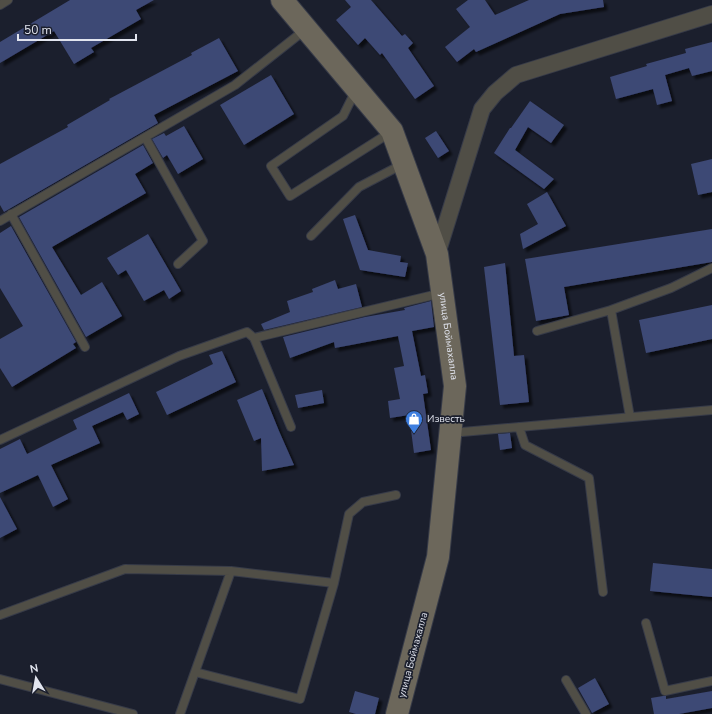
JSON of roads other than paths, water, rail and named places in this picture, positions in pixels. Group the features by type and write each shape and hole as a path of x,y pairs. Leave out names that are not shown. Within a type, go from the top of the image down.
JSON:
{"main road":[{"name":"улица Боймахалла","path":"282,0 392,131 437,254 455,386 438,557 397,714"}],"street":[{"path":"437,254 482,109 495,93 516,75 712,14"}],"lane":[{"path":"0,5 8,0"},
{"path":"0,221 235,85 306,29"},
{"path":"357,89 344,116 271,166 290,196 392,131"},
{"path":"145,137 203,241 178,264"},
{"path":"311,236 359,187 404,164"},
{"path":"11,214 85,347"},
{"path":"538,331 611,310 671,288 712,268"},
{"path":"254,338 442,293"},
{"path":"611,310 630,417"},
{"path":"0,440 179,356 247,332 254,338 291,427"},
{"path":"450,433 712,410"},
{"path":"519,427 525,445 589,478 603,592"},
{"path":"195,672 300,700 334,583 349,514 363,502 396,495"},
{"path":"0,615 125,569 231,571 334,583"},
{"path":"180,714 231,571"},
{"path":"646,623 665,691 712,681"},
{"path":"0,679 133,714"},
{"path":"566,680 586,714"},
{"path":"96,714 98,705"}],"place":[{"name":"Известь","path":"414,434"}]}
